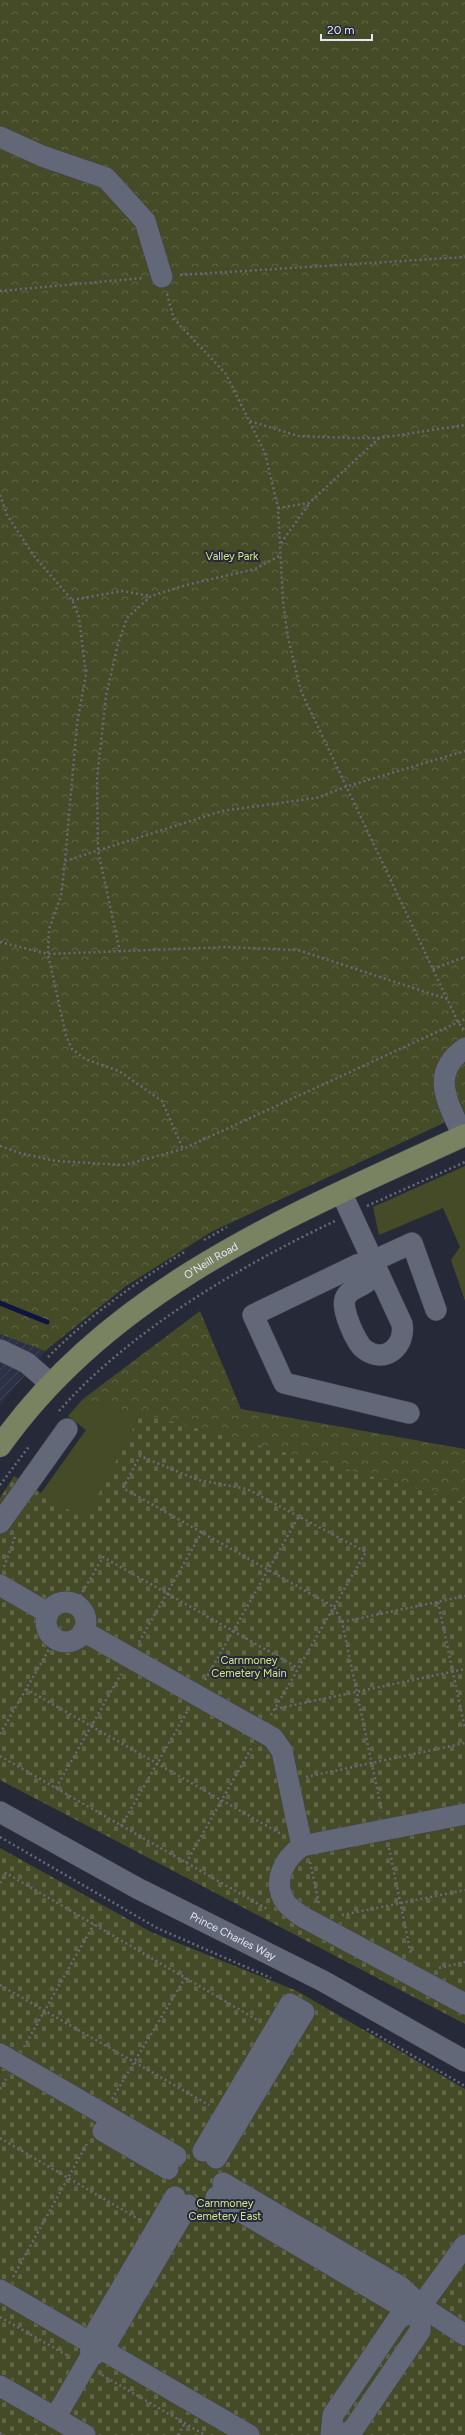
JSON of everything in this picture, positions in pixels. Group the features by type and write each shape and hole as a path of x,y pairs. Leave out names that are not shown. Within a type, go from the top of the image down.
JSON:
{"main road":[{"name":"O'Neill Road","path":"0,1446 51,1384 98,1340 180,1277 223,1251 342,1192 464,1136"}],"street":[{"path":"0,137 42,156 106,178 145,221 162,277"},
{"path":"464,1136 443,1086 447,1066 465,1048"},
{"path":"342,1192 374,1263"},
{"path":"409,1413 284,1383 253,1314 357,1265 374,1263 412,1243 436,1310"},
{"path":"0,1350 27,1363 51,1384"},
{"path":"0,1523 61,1423"},
{"path":"0,1585 48,1613"},
{"path":"63,1602 75,1605 80,1608 86,1619 83,1631 73,1640 67,1642 56,1639 46,1626 48,1613 57,1604 63,1602"},
{"path":"83,1631 261,1731 278,1743 282,1751 304,1846"},
{"name":"Prince Charles Way","path":"0,1812 137,1888 323,1981 465,2061"},
{"path":"465,1814 304,1846 290,1855 283,1867 280,1880 280,1892 287,1904 303,1917 323,1924 416,1978 465,2004"},
{"path":"290,2004 304,2012 209,2154 225,2114 290,2004"},
{"path":"5,2070 172,2163"},
{"path":"191,2149 209,2154 222,2170 219,2190 200,2205 182,2201 167,2182 172,2163 191,2149"},
{"path":"219,2190 301,2238 401,2287 421,2306 465,2335"},
{"path":"95,2349 156,2230 182,2201"},
{"path":"55,2418 182,2201"},
{"path":"331,2435 333,2415 398,2319 421,2306 465,2245"},
{"path":"0,2290 95,2349 250,2435"},
{"path":"338,2435 352,2431 420,2331 421,2306"},
{"path":"0,2386 84,2435"}],"path":[{"path":"0,290 77,282 465,257"},
{"path":"162,277 174,318 226,374 265,453 278,508 288,638 301,691 319,733 348,786 447,999 458,1022 465,1032"},
{"path":"249,421 298,436 380,438 465,425"},
{"path":"280,544 310,503 380,438"},
{"path":"0,495 7,515 34,556 72,600 79,617 86,674 77,724 61,896 49,929 48,954 66,1036 72,1049 85,1059 119,1071 162,1101 183,1149"},
{"path":"278,508 310,503"},
{"path":"120,952 98,851 97,779 106,696 118,644 127,618 151,596 186,584 255,569 281,555"},
{"path":"72,600 122,591 151,596"},
{"path":"65,861 222,811 316,798 348,786 465,751"},
{"path":"0,942 48,954 227,947 298,950 447,999"},
{"path":"433,969 465,957"},
{"path":"0,1146 20,1153 56,1161 124,1165 183,1149 465,1019"},
{"path":"61,1423 106,1365 166,1319 231,1276 298,1238 465,1162"},
{"path":"0,1485 31,1444"},
{"path":"186,1863 261,1731 334,1607 366,1552 247,1489 198,1480 140,1456 123,1488 334,1607 342,1622 416,1978"},
{"path":"121,1826 299,1516"},
{"path":"75,1605 103,1557 234,1630 298,1668"},
{"path":"342,1622 465,1596"},
{"path":"438,1602 465,1730"},
{"path":"0,1734 56,1639"},
{"path":"274,1709 465,1669"},
{"path":"26,1688 304,1846 323,1924 401,1903 465,1890"},
{"path":"288,1781 465,1743"},
{"path":"0,1756 271,1910"},
{"path":"0,1837 157,1928 275,1980"},
{"path":"0,1883 6,1873 275,2030"},
{"path":"5,2070 45,2011 94,1924"},
{"path":"0,1985 225,2114"},
{"path":"366,2028 465,2086"},
{"path":"0,2138 156,2230"},
{"path":"178,2435 185,2423"}],"shaded area":[{"path":"0,1334 45,1351 0,1405"}],"green space":[{"name":"Valley Park","path":"0,0 465,0 465,1113 211,1232 126,1286 45,1351 0,1334"},
{"path":"465,1166 465,1301 451,1260 460,1247 443,1208 379,1235 373,1207"},
{"path":"200,1311 241,1409 465,1449 465,1502 83,1399"},
{"path":"83,1399 141,1413 85,1521 41,1493 86,1430 68,1416"},
{"name":"Carnmoney Cemetery Main","path":"141,1413 465,1502 465,2024 0,1780 0,1498 14,1476 85,1520"},
{"name":"Carnmoney Cemetery East","path":"0,1848 151,1932 297,1991 465,2089 465,2435 0,2435"}],"waterway":[{"path":"0,1303 47,1322"}]}
